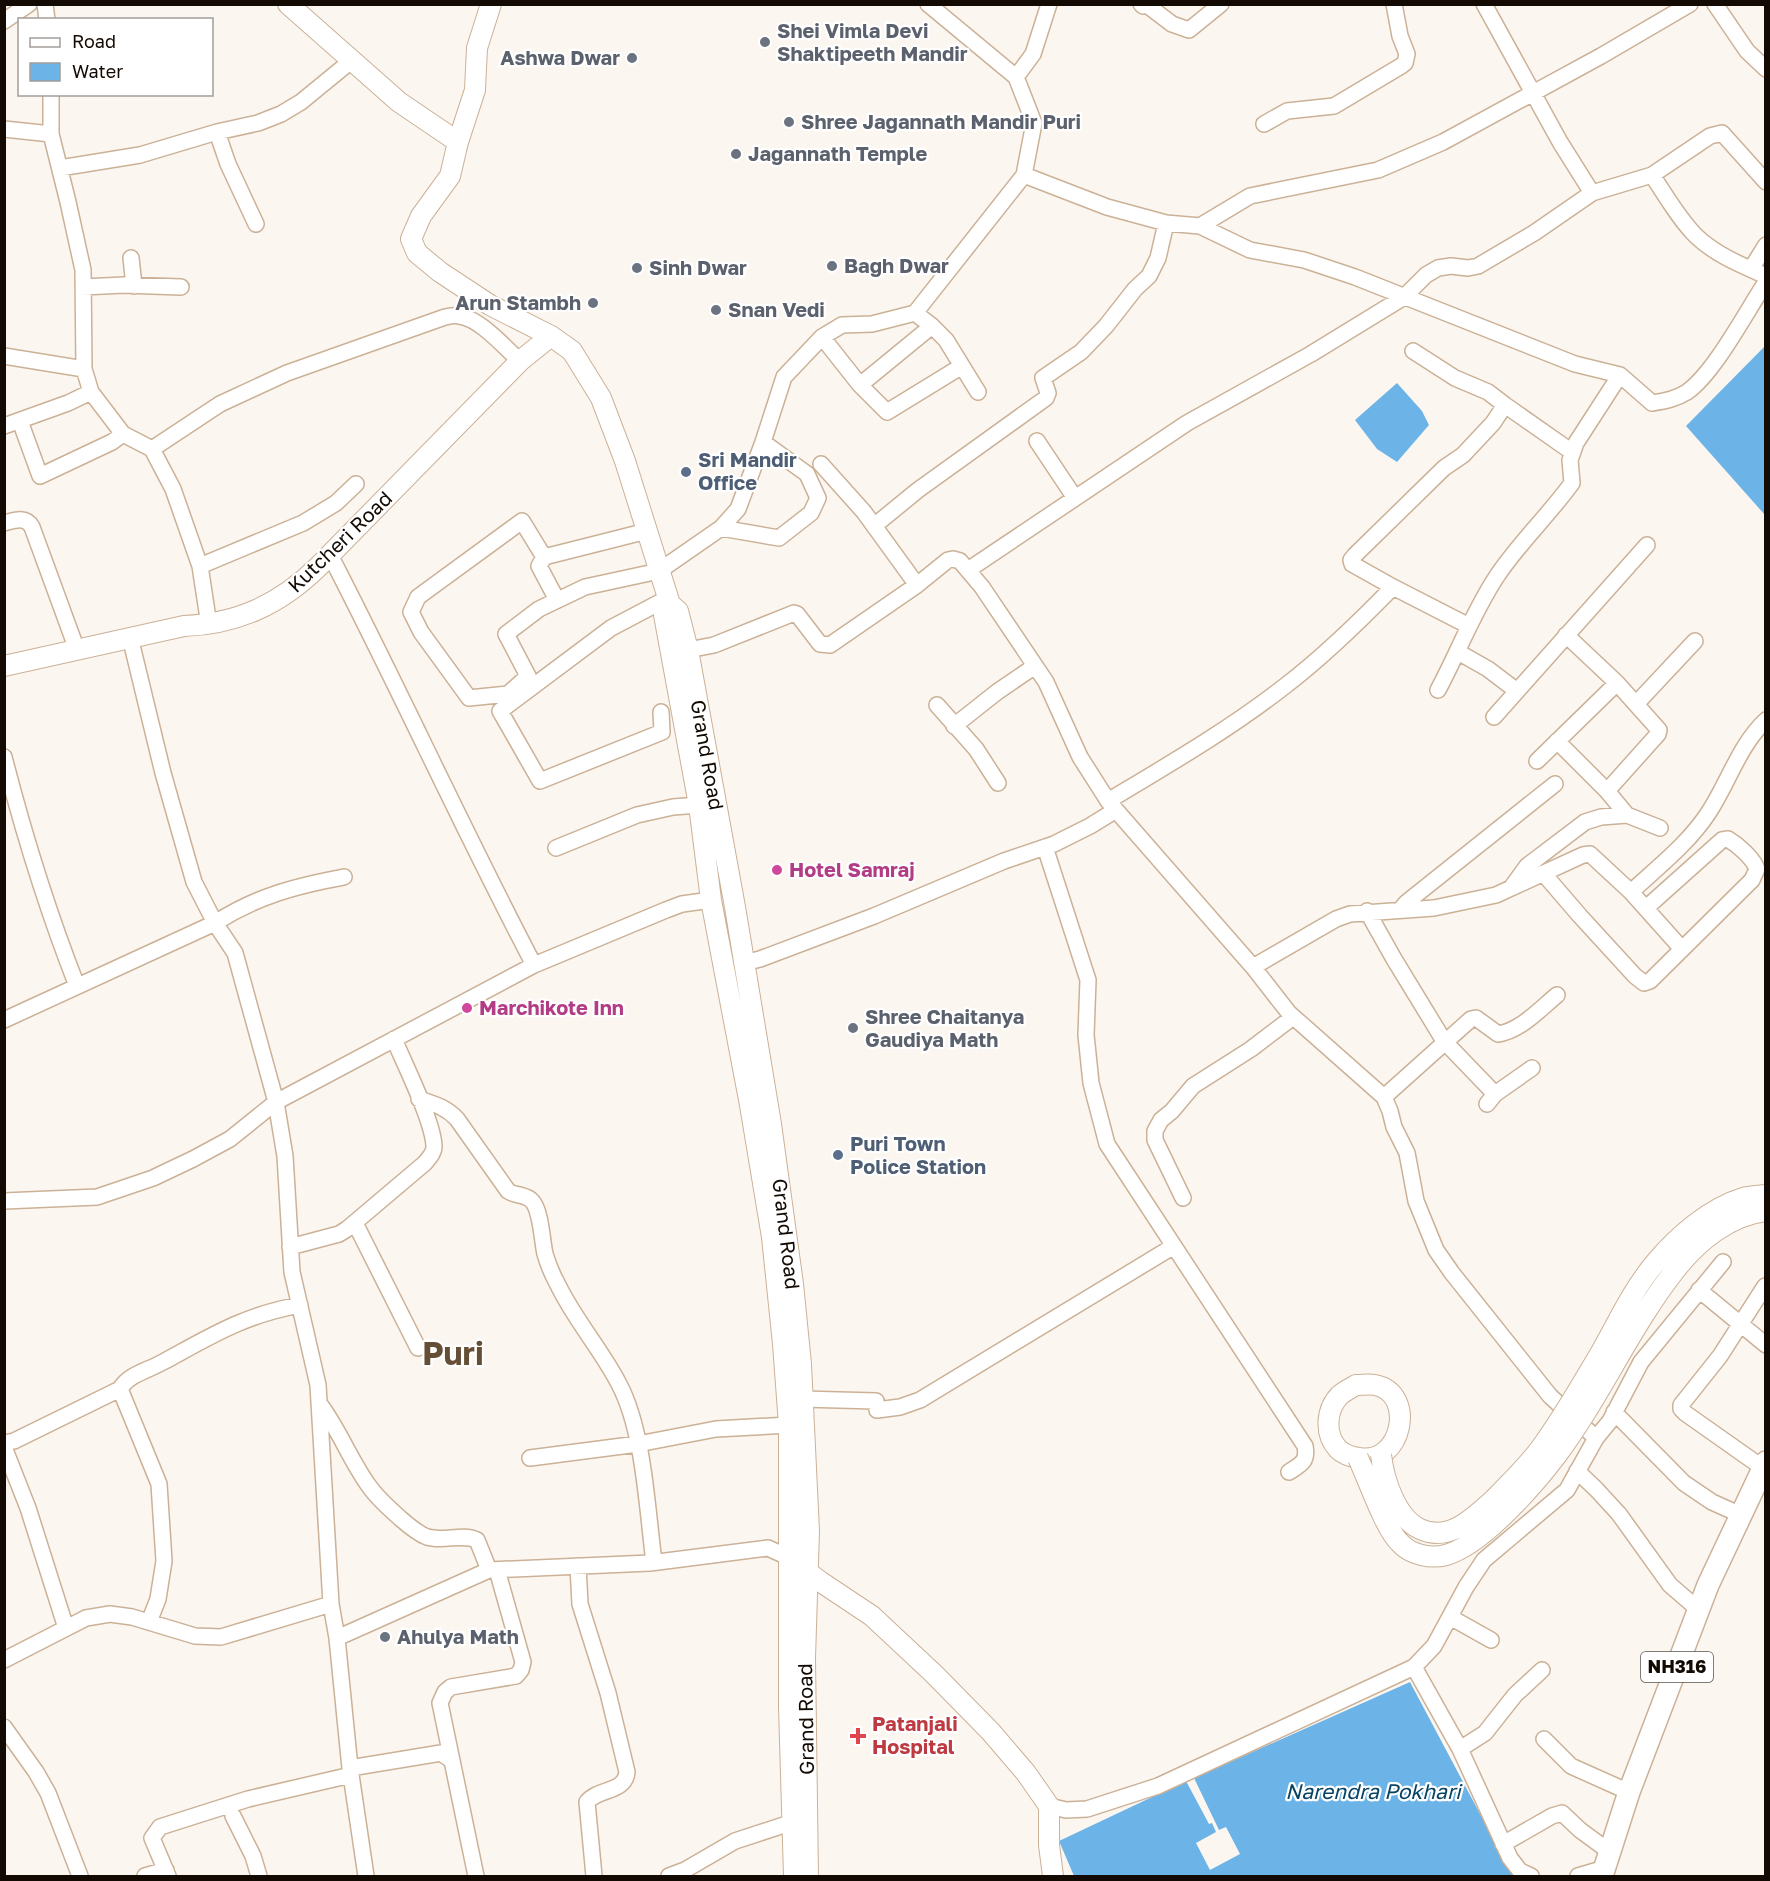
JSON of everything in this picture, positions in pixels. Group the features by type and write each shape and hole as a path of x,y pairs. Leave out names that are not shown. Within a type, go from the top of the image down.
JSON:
{"highway":[{"name":"NH316","path":"1605,1865 1629,1792 1699,1610 1764,1465"}],"main road":[{"path":"288,4 399,102 458,142 475,90 477,48 491,4"},
{"name":"Grand Road","path":"458,142 450,176 421,216 411,239 417,253 440,272 490,305 551,336 572,351 601,398 626,461 659,571 669,601 678,611 688,650 734,899 771,1124 793,1284 809,1531 805,1658 808,1876"},
{"name":"Kutcheri Road","path":"4,666 184,626 209,625 257,610 281,598 301,584 520,362 551,336"},
{"name":"Grand Road","path":"669,601 664,615 699,805 711,900 750,1105 772,1237 783,1344 789,1425 789,1707 794,1876"},
{"path":"711,900 734,899"},
{"path":"1381,1455 1393,1496 1405,1518 1414,1526 1431,1534 1442,1534 1461,1528 1513,1480 1540,1449 1577,1393 1628,1303 1655,1263 1679,1238 1725,1205 1744,1197 1766,1195"},
{"path":"1358,1458 1390,1529 1399,1543 1410,1551 1425,1556 1445,1555 1463,1547 1508,1511 1556,1456 1596,1396 1644,1314 1677,1268 1698,1246 1729,1222 1745,1215 1766,1211"},
{"path":"1376,1385 1390,1394 1398,1405 1400,1425 1394,1443 1381,1455 1365,1460 1358,1458 1339,1450 1330,1436 1328,1424 1334,1402 1342,1393 1356,1386 1376,1385"},
{"path":"790,1558 872,1616 992,1732 1026,1773 1049,1806 1049,1845 1053,1876"}],"street":[{"path":"4,21 29,4"},
{"path":"544,557 522,521 418,597 411,612 421,632 469,698 508,694 528,676 506,634 539,609 585,587 659,571 721,528 738,509 763,442 783,376 822,337 842,325 872,324 915,313 1024,175 1034,123 1016,77 928,4"},
{"path":"1016,77 1033,54 1049,4"},
{"path":"1141,4 1147,5 1172,24 1189,30 1221,4"},
{"path":"1264,124 1287,111 1334,106 1405,63 1407,54 1397,23 1394,4"},
{"path":"1484,4 1560,142 1592,193"},
{"path":"1200,226 1250,196 1378,170 1443,142 1533,94 1690,4"},
{"path":"1715,4 1747,51 1766,69"},
{"path":"60,168 140,155 258,123 281,114 301,102 351,61"},
{"path":"51,96 51,134 82,270 84,369 91,392 123,434 152,449 173,489 200,566 209,625"},
{"path":"4,129 51,134"},
{"path":"218,132 228,164 256,224"},
{"path":"968,570 1187,423 1311,354 1404,297 1426,275 1438,268 1451,266 1468,268 1489,261 1592,193 1652,175 1710,136 1722,133 1766,182"},
{"path":"1024,175 1107,207 1166,223 1200,226 1250,250 1304,260 1355,277 1575,364 1620,375 1652,403 1669,401 1686,392 1714,363 1766,282"},
{"path":"1652,175 1696,236 1720,254 1766,276"},
{"path":"874,526 918,490 1046,398 1048,393 1043,378 1081,351 1149,276 1158,258 1166,223"},
{"path":"1751,269 1766,245"},
{"path":"131,258 134,286"},
{"path":"82,287 181,287"},
{"path":"915,313 946,340 978,392"},
{"path":"152,449 220,404 287,373 445,317 460,316 470,319 520,362"},
{"path":"860,385 932,326"},
{"path":"822,337 860,385 887,412 962,366"},
{"path":"1413,351 1455,378 1488,392 1572,452"},
{"path":"4,356 84,369"},
{"path":"1437,690 1497,576 1572,483 1570,460 1572,452 1620,375"},
{"path":"4,426 68,404 91,392"},
{"path":"1469,626 1352,564 1352,560 1444,468 1463,455 1505,405"},
{"path":"20,420 40,476 112,442 123,434"},
{"path":"1037,441 1075,498"},
{"path":"721,528 779,538 811,513 818,498 807,474 763,442"},
{"path":"821,464 848,492 917,585"},
{"path":"200,566 303,523 336,503 356,484"},
{"path":"4,523 23,520 29,522 32,527 77,650"},
{"path":"557,600 539,566 544,557 647,531"},
{"path":"1494,717 1647,545"},
{"path":"330,555 420,732 481,864 534,965"},
{"path":"688,650 714,645 794,613 820,644 830,645 917,585 948,560 960,561 982,587 1046,682 1080,757 1112,805 1253,967 1293,1017 1384,1097 1394,1127 1407,1152 1416,1201 1436,1250 1550,1396 1596,1438"},
{"path":"744,963 874,916 979,871 1074,834 1112,805 1285,686 1369,612 1393,587"},
{"path":"661,712 662,732 540,781 500,711 611,628 669,601"},
{"path":"1566,635 1617,683 1659,730 1658,734 1607,791"},
{"path":"130,637 163,773 194,882 215,923 235,953 276,1102 285,1156 292,1272 318,1385 331,1604 337,1638 350,1772 366,1876"},
{"path":"1636,704 1695,641"},
{"path":"1458,652 1488,669 1517,691"},
{"path":"954,726 1035,666"},
{"path":"1537,761 1617,683"},
{"path":"937,705 976,749 998,783"},
{"path":"1630,892 1695,832 1720,794 1750,740 1766,720"},
{"path":"1557,741 1607,791 1627,815"},
{"path":"4,757 25,835 57,935 77,986"},
{"path":"1400,910 1555,784"},
{"path":"556,848 638,815 673,807 699,805"},
{"path":"1511,888 1527,866 1584,822 1601,817 1627,815 1660,828"},
{"path":"1543,873 1580,916 1644,983 1650,981 1752,880 1757,869 1755,864 1733,843 1728,839 1722,840 1646,908"},
{"path":"1045,847 1088,980 1086,1035 1090,1071 1107,1144 1305,1446 1307,1455 1304,1461 1289,1472"},
{"path":"1253,967 1336,919 1350,914 1434,908 1496,895 1583,855 1590,854 1646,908 1683,949"},
{"path":"4,1020 215,923 272,893 344,877"},
{"path":"4,1201 97,1197 153,1178 230,1139 276,1102 534,965 666,909 711,900"},
{"path":"1367,911 1388,950 1444,1041 1491,1099 1532,1068"},
{"path":"1384,1097 1463,1024 1476,1018 1498,1034 1505,1033 1525,1021 1557,995"},
{"path":"1183,1198 1155,1140 1155,1131 1161,1120 1172,1111 1193,1086 1251,1049 1293,1017"},
{"path":"290,1247 339,1234 355,1223 431,1155 434,1149 419,1099 394,1039"},
{"path":"419,1099 440,1105 449,1111 508,1191 515,1196 527,1197 536,1207 550,1268 582,1329 619,1384 632,1418 638,1444 654,1562"},
{"path":"355,1223 418,1348"},
{"path":"802,1398 900,1407 920,1400 1174,1246"},
{"path":"1049,1806 1066,1810 1087,1809 1158,1786 1414,1667 1434,1646 1466,1587 1484,1560 1566,1490 1596,1438 1610,1421 1641,1362 1723,1262"},
{"path":"1764,1465 1681,1409 1681,1405 1720,1356 1765,1286"},
{"path":"1699,1290 1766,1345"},
{"path":"66,1628 28,1508 4,1445 120,1389 126,1380 162,1363 204,1338 249,1318 300,1305"},
{"path":"120,1389 159,1484 164,1561 158,1599 149,1622"},
{"path":"320,1403 370,1488 387,1506 416,1531 428,1537 440,1539 471,1537 477,1540 493,1570 523,1662 521,1670 516,1676 451,1687 440,1703 476,1876"},
{"path":"1614,1412 1684,1483 1712,1502 1741,1515"},
{"path":"530,1458 638,1444 716,1429 789,1425"},
{"path":"1577,1471 1619,1514 1670,1585 1699,1610"},
{"path":"337,1638 493,1570 654,1562 768,1548 790,1558"},
{"path":"578,1566 580,1604 608,1693 627,1772 627,1779 623,1783 596,1795 587,1802 594,1876"},
{"path":"4,1660 86,1618 110,1614 132,1617 195,1636 220,1637 331,1604"},
{"path":"1450,1617 1491,1641"},
{"path":"1414,1667 1461,1749 1503,1844 1515,1865 1531,1876"},
{"path":"1461,1749 1485,1733 1515,1695 1542,1670"},
{"path":"4,1727 48,1793 80,1876"},
{"path":"1544,1739 1572,1766 1629,1792"},
{"path":"145,1876 167,1873 152,1838 160,1827 248,1799 350,1772 441,1753 451,1761"},
{"path":"1503,1844 1552,1816 1562,1813 1580,1830 1605,1865 1578,1876"},
{"path":"232,1816 253,1856 259,1876"},
{"path":"669,1876 685,1870 735,1841 793,1822"}],"water":[{"path":"1765,346 1765,515 1686,426"},
{"path":"1397,383 1422,411 1429,425 1397,462 1377,449 1355,420"},
{"name":"Narendra Pokhari","path":"1410,1682 1513,1876 1074,1876 1059,1841 1186,1781 1209,1824 1212,1823 1216,1832 1196,1843 1210,1870 1240,1854 1226,1827 1219,1830 1194,1778"}],"place":[{"name":"Shei Vimla Devi Shaktipeeth Mandir","path":"765,42"},
{"name":"Ashwa Dwar","path":"632,58"},
{"name":"Shree Jagannath Mandir Puri","path":"789,122"},
{"name":"Jagannath Temple","path":"736,154"},
{"name":"Bagh Dwar","path":"832,266"},
{"name":"Sinh Dwar","path":"637,268"},
{"name":"Arun Stambh","path":"593,303"},
{"name":"Snan Vedi","path":"716,310"},
{"name":"Sri Mandir Office","path":"686,472"},
{"name":"Hotel Samraj","path":"777,870"},
{"name":"Marchikote Inn","path":"467,1008"},
{"name":"Shree Chaitanya Gaudiya Math","path":"853,1028"},
{"name":"Puri Town Police Station","path":"838,1155"},
{"name":"Ahulya Math","path":"385,1637"},
{"name":"Patanjali Hospital","path":"858,1736"}],"district":[{"name":"Puri","path":"453,1354"}]}
